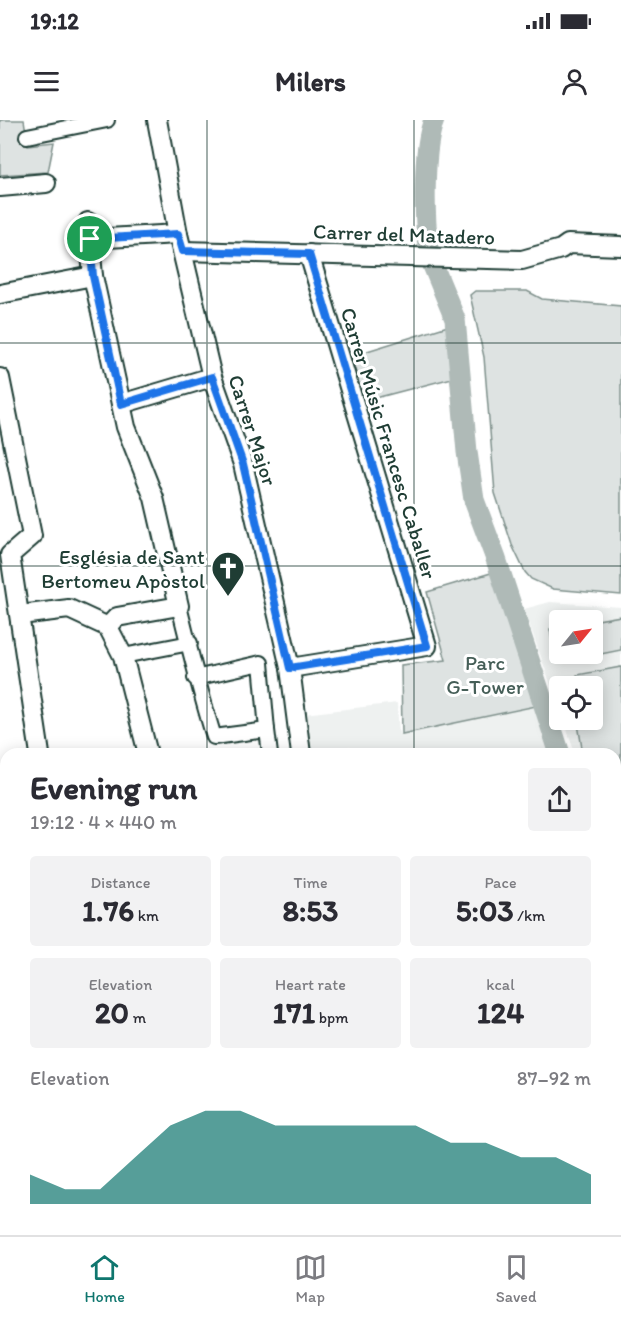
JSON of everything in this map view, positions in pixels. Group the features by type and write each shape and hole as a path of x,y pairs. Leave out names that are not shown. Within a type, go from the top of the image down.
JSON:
{"street":[{"path":"27,136 107,120"},
{"name":"Carrer Major","path":"157,120 180,243 212,377 243,464 290,668 300,748"},
{"path":"0,187 46,183"},
{"name":"Carrer del Matadero","path":"93,276 89,231 180,243 309,254 522,260 561,249 568,244 621,246"},
{"name":"Carrer Músic Francesc Caballer","path":"290,668 427,646 309,254"},
{"path":"0,294 93,276 126,427 154,498 190,643 195,678 214,737 267,730"},
{"path":"121,404 212,377"},
{"path":"0,378 32,536 5,556 20,615 39,748"},
{"path":"108,627 117,617 179,606"},
{"path":"20,615 69,609 108,627 123,656 146,748"},
{"path":"123,656 190,643"},
{"path":"195,678 261,663 269,748"}],"shaded area":[{"path":"550,602 621,607 621,748 573,748 567,730 603,730 603,676 549,676 549,680 524,609"},
{"path":"397,703 399,734 539,706 550,748 308,748 304,714"}],"green space":[{"path":"0,120 24,120 28,145 54,142 48,172 0,175"},
{"path":"475,291 527,291 542,299 621,306 621,595 553,589 531,579 525,572 512,545 495,493 484,357 470,295"},
{"path":"451,325 456,377 364,401 351,356"},
{"name":"Parc G-Tower","path":"491,573 541,705 402,734 401,665 446,660 427,592"},
{"path":"621,616 621,650 603,654 603,619"},
{"path":"621,667 621,748 582,748 579,730 603,730 603,676 577,676"}],"waterway":[{"path":"428,246 425,200 426,164 434,120"},
{"path":"432,263 455,319 467,452 474,500 496,559 558,748"}],"place":[{"name":"Església de Sant Bertomeu Apòstol","path":"228,597"}],"route":[{"path":"178,234 183,251 309,254 427,646 290,668 243,464 212,377 121,404 93,276 90,239 178,234"}]}
